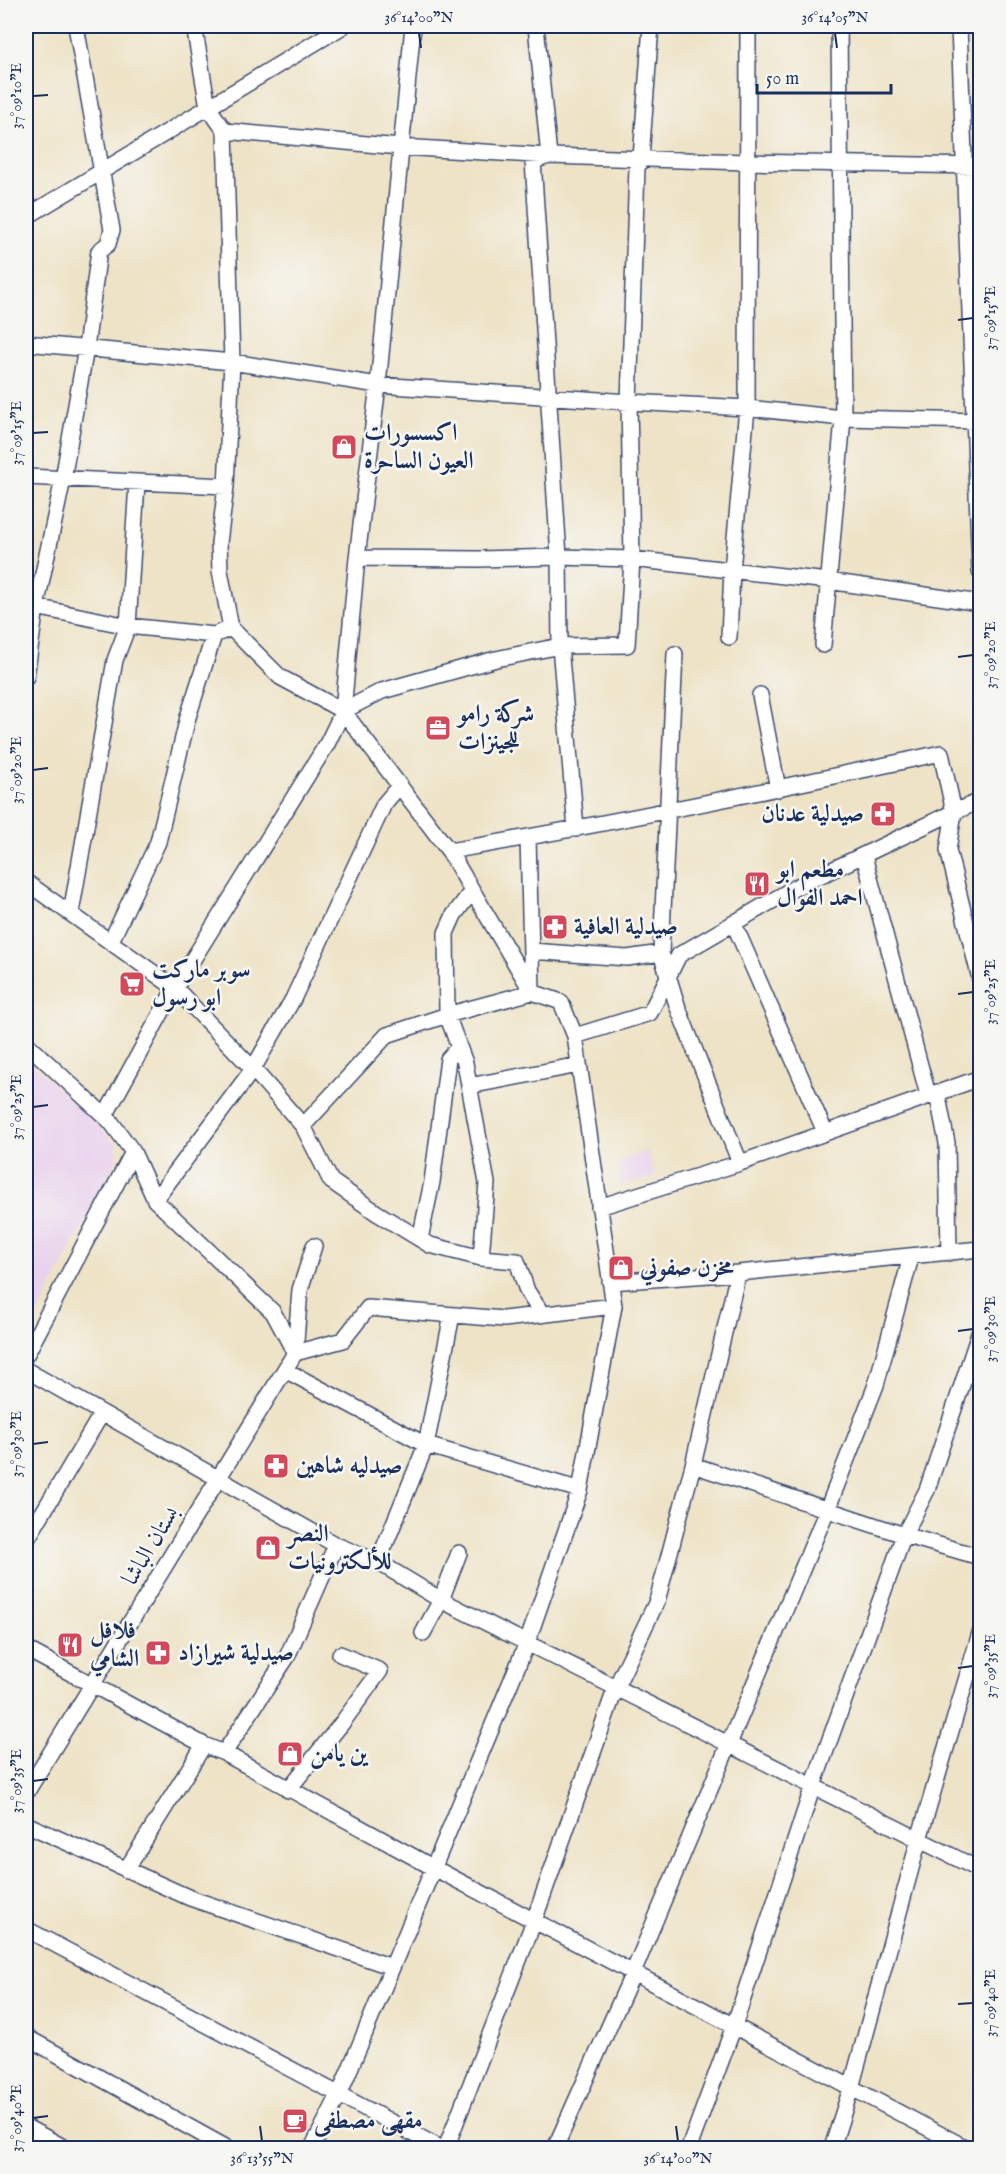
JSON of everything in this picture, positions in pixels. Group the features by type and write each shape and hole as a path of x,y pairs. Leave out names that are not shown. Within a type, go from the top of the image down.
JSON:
{"street":[{"path":"26,677 31,606 63,479 86,348 99,251 108,244 112,230 76,26"},
{"path":"194,26 207,107 225,131 232,362 220,571 231,628 280,677 344,711 449,851 532,992"},
{"path":"26,217 343,26"},
{"path":"105,1116 175,988 327,744 344,711 357,558 378,385 413,26"},
{"path":"536,26 549,156"},
{"path":"344,711 382,691 496,659 560,645 627,645 632,559 629,402 637,168 641,158 651,26"},
{"path":"729,637 732,570 747,408 748,26"},
{"path":"823,645 843,418 839,26"},
{"path":"959,26 963,165 977,421 981,570"},
{"path":"225,131 400,147 549,156 841,164 981,165"},
{"path":"549,156 532,161 559,557 560,645 576,829"},
{"path":"26,343 232,362 378,385 747,408 843,418 977,421"},
{"path":"26,477 226,486"},
{"path":"71,913 115,660 128,626 137,483"},
{"path":"357,558 632,559 828,581 981,603"},
{"path":"31,606 128,626 214,635 231,628"},
{"path":"111,941 158,842 188,717 214,635"},
{"path":"675,654 661,953 668,978 740,1163"},
{"path":"760,695 778,789"},
{"path":"449,851 576,829 778,789 941,753 954,812 948,850 981,979"},
{"path":"155,1200 253,1069 293,999 384,804 400,785"},
{"path":"575,1036 650,1012 679,955 796,887 981,801"},
{"path":"528,837 532,992"},
{"path":"864,856 947,1143 949,1252"},
{"path":"26,882 175,988 253,1069 303,1126 331,1181 377,1213 430,1245 481,1258 517,1261 527,1291 542,1314"},
{"path":"472,891 454,915 446,933 447,1015 465,1063 487,1183 481,1258"},
{"path":"734,924 825,1132"},
{"path":"531,951 627,958 661,953"},
{"path":"303,1126 387,1035 447,1015 532,992 561,1002 575,1036 614,1306 580,1490 527,1643 339,2095 312,2148"},
{"path":"26,1043 111,1122 133,1152 155,1200 273,1312 295,1353"},
{"path":"420,1239 432,1182 448,1059 459,1047"},
{"path":"469,1086 579,1065"},
{"path":"599,1207 740,1163 981,1078"},
{"path":"26,1354 133,1152"},
{"path":"295,1353 300,1290 314,1246"},
{"path":"610,1282 738,1273 981,1249"},
{"path":"555,2148 633,1973 827,1510 876,1385 911,1257"},
{"path":"446,2148 534,1921 616,1687 657,1601 693,1466 738,1273"},
{"path":"295,1353 343,1340 368,1308 504,1319 614,1306"},
{"path":"378,1562 426,1445 452,1315"},
{"path":"689,2148 734,2026 813,1786 904,1535 927,1490 981,1331"},
{"name":"بستان الباشا","path":"26,1793 295,1353"},
{"path":"26,1370 336,1545 378,1562 441,1600 981,1869"},
{"path":"285,1370 426,1445 580,1490"},
{"path":"26,1541 102,1413"},
{"path":"693,1466 904,1535 981,1557"},
{"path":"224,1753 287,1657 336,1545"},
{"path":"423,1633 441,1600 459,1553"},
{"path":"832,2148 851,2088 919,1839 981,1633"},
{"path":"26,1649 224,1753 434,1868 966,2148"},
{"path":"288,1790 381,1671 340,1654"},
{"path":"964,1688 981,1690"},
{"path":"126,1870 204,1744"},
{"path":"26,1824 190,1898 392,1967"},
{"path":"26,1929 440,2148"},
{"path":"26,2037 227,2148"},
{"path":"26,2127 65,2148"}],"shaded area":[{"path":"26,1058 116,1143 117,1159 26,1337"},
{"path":"647,1150 655,1177 621,1185 617,1163"}],"place":[{"name":"اكسسورات العيون الساحرة","path":"344,447"},
{"name":"شركة رامو للجينزات","path":"438,728"},
{"name":"صيدلية عدنان","path":"883,814"},
{"name":"مطعم ابو احمد الفوال","path":"757,884"},
{"name":"صيدلية العافية","path":"555,927"},
{"name":"سوبر ماركت ابو رسول","path":"132,984"},
{"name":"مخزن صفوني","path":"621,1268"},
{"name":"صيدليه شاهين","path":"276,1466"},
{"name":"النصر للألكترونيات","path":"268,1548"},
{"name":"فلافل الشامي","path":"70,1645"},
{"name":"صيدلية شيرازاد","path":"158,1653"},
{"name":"ين يامن","path":"290,1754"},
{"name":"مقهى مصطفى","path":"295,2121"}]}
